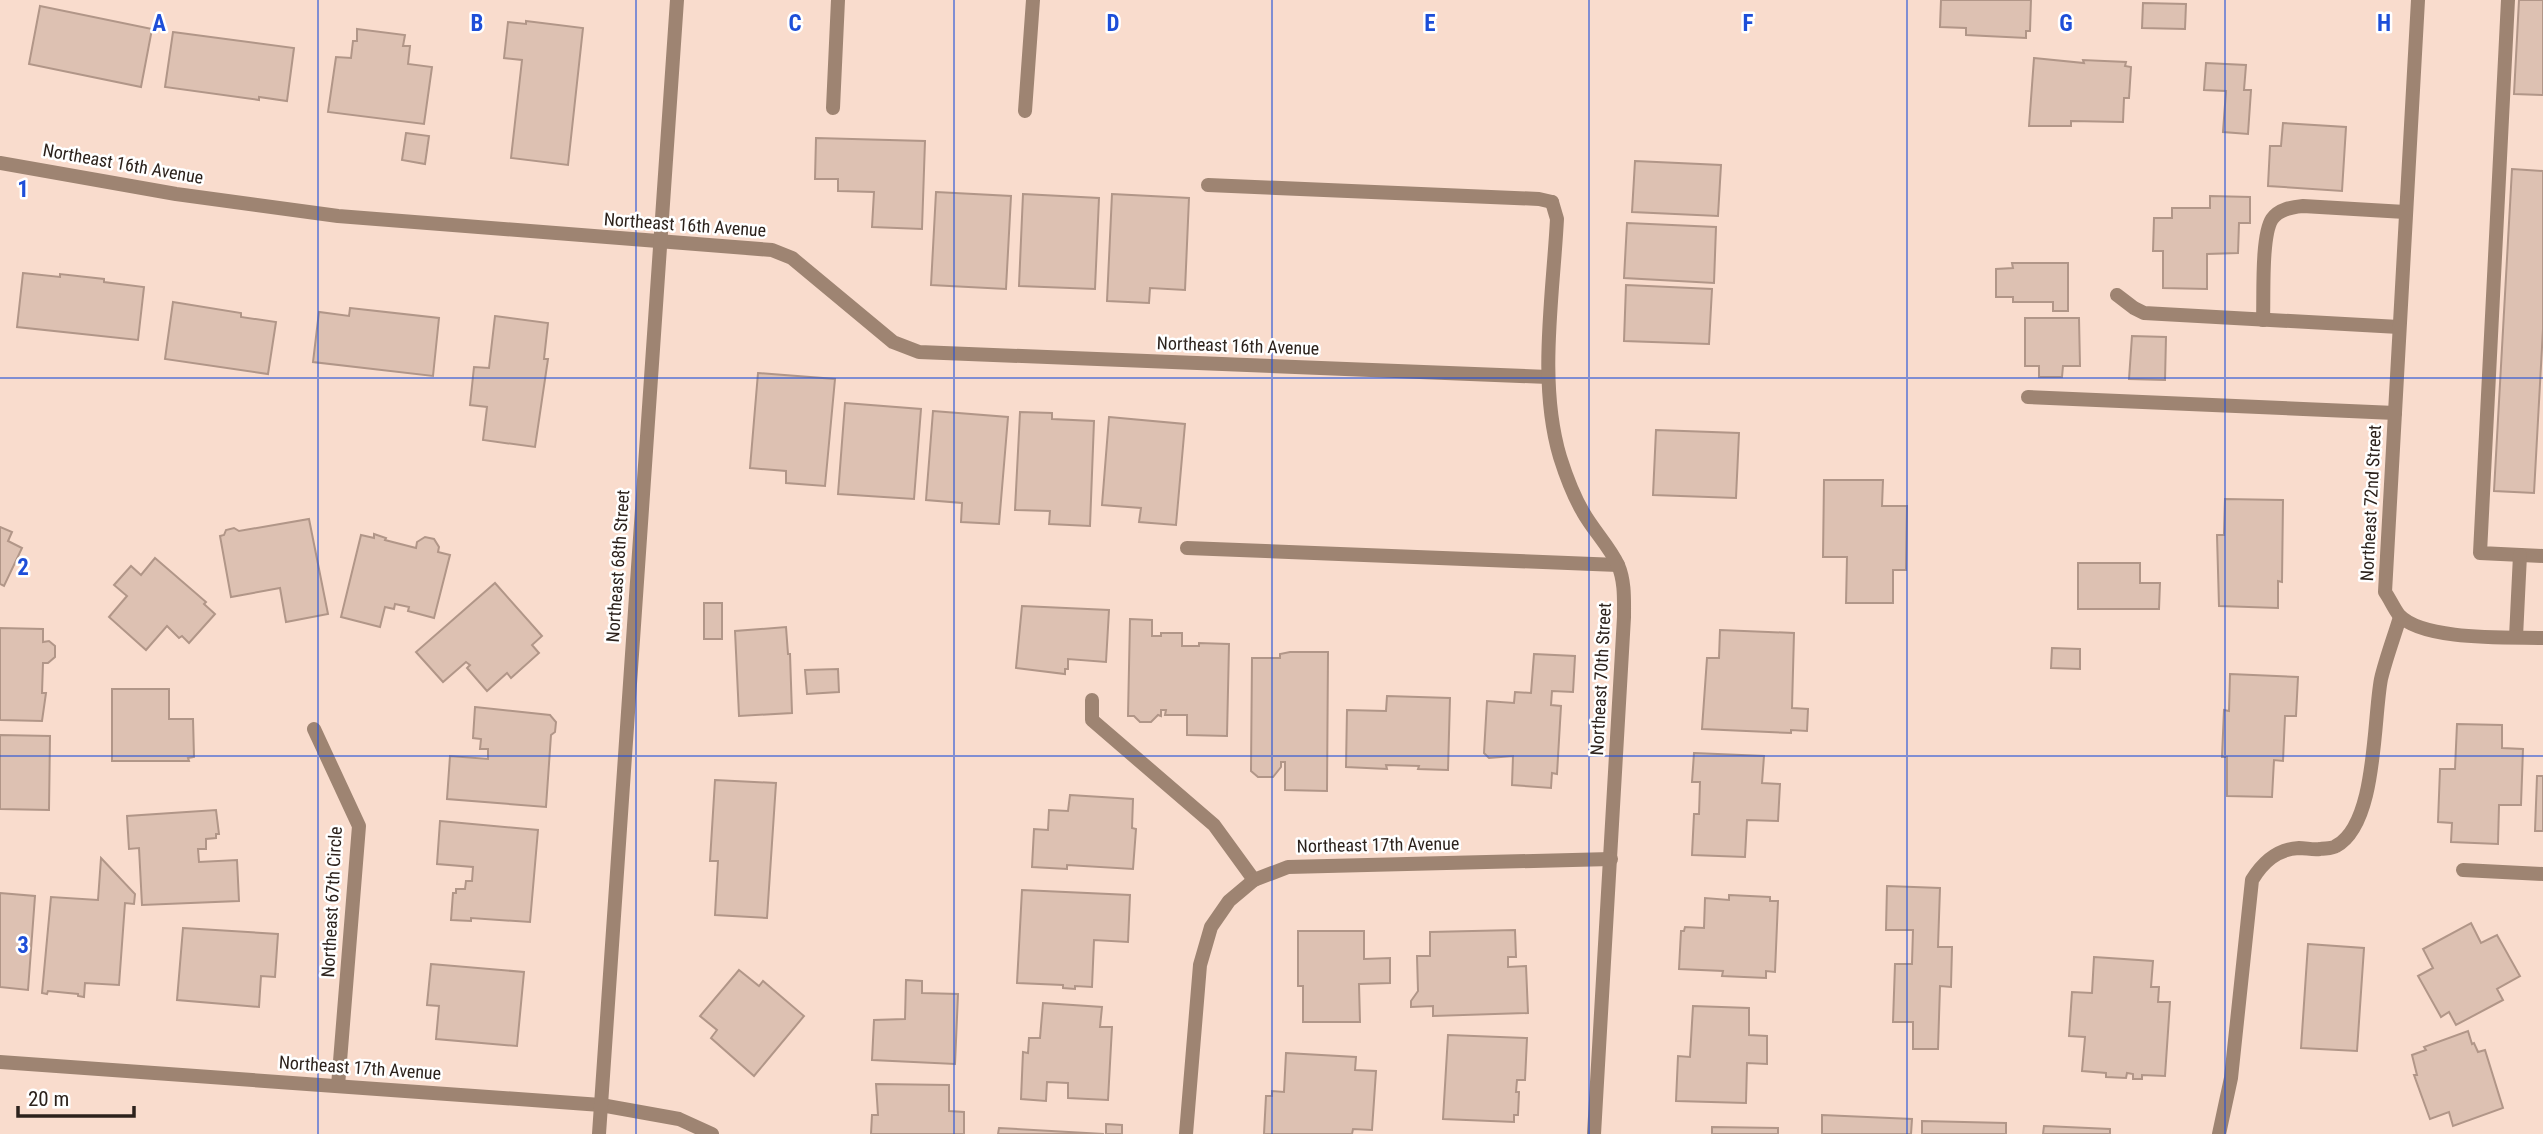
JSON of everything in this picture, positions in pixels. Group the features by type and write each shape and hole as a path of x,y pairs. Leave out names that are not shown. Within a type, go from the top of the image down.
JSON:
{"street":[{"name":"Northeast 68th Street","path":"599,1134 677,0"},
{"path":"833,108 838,0"},
{"path":"1025,111 1033,0"},
{"name":"Northeast 72nd Street","path":"2400,617 2385,592 2418,0"},
{"path":"2508,0 2480,553 2543,556"},
{"name":"Northeast 16th Avenue","path":"0,163 176,194 338,216 772,250 792,258 894,342 919,352 1548,377"},
{"name":"Northeast 70th Street","path":"1208,185 1539,199 1552,202 1558,219 1548,377 1552,421 1560,457 1570,484 1582,510 1618,565 1623,585 1624,617 1594,1134"},
{"path":"2263,320 2266,236 2273,217 2289,207 2303,206 2406,212"},
{"path":"2117,296 2144,313 2399,327"},
{"path":"2028,397 2395,414"},
{"path":"1187,548 1618,565"},
{"path":"2516,637 2520,555"},
{"path":"2219,1134 2231,1078 2252,880 2269,858 2283,851 2300,848 2314,850 2336,847 2354,828 2364,806 2371,776 2382,675 2400,617 2427,630 2452,635 2543,638"},
{"path":"1092,700 1091,720 1214,825 1254,880"},
{"name":"Northeast 67th Circle","path":"314,729 359,826 338,1086"},
{"name":"Northeast 17th Avenue","path":"1186,1134 1199,965 1211,927 1228,901 1254,880 1288,867 1611,859"},
{"path":"2463,870 2543,874"},
{"name":"Northeast 17th Avenue","path":"0,1062 601,1105 679,1119 712,1134"}],"building":[{"path":"1941,0 2031,0 2030,31 2026,31 2026,38 1966,35 1966,28 1940,27"},
{"path":"2519,0 2543,0 2543,95 2514,94"},
{"path":"2143,3 2186,4 2185,29 2142,28"},
{"path":"40,6 152,29 141,87 29,64"},
{"path":"526,21 583,28 568,165 511,158 522,60 504,58 508,22 526,24"},
{"path":"357,29 405,35 403,46 410,46 408,64 432,67 424,124 328,112 336,57 351,58 353,41 357,41"},
{"path":"173,32 294,48 287,101 259,97 259,100 165,87"},
{"path":"2034,58 2084,63 2083,60 2126,62 2125,66 2131,67 2129,98 2124,98 2123,122 2071,121 2071,126 2029,126"},
{"path":"2206,63 2246,65 2244,90 2251,90 2248,134 2223,132 2226,91 2204,90"},
{"path":"2283,123 2346,127 2342,191 2268,186 2270,146 2281,146"},
{"path":"406,133 429,136 425,164 402,160"},
{"path":"816,138 925,141 922,229 872,227 874,192 838,191 838,179 815,179"},
{"path":"1635,161 1721,165 1718,216 1632,212"},
{"path":"2512,169 2543,171 2543,329 2534,493 2494,491"},
{"path":"936,192 1011,196 1006,289 931,285"},
{"path":"1023,194 1099,198 1095,289 1019,286"},
{"path":"1112,194 1189,198 1185,290 1150,288 1149,303 1107,301"},
{"path":"2210,196 2250,197 2250,223 2239,223 2238,253 2207,254 2207,289 2163,288 2163,251 2153,251 2154,218 2172,218 2172,208 2210,208"},
{"path":"1627,223 1716,227 1714,283 1624,278"},
{"path":"2012,263 2068,263 2068,311 2053,311 2053,302 2013,302 2013,297 1996,297 1996,269 2013,268"},
{"path":"23,273 104,279 104,282 144,287 138,340 17,327"},
{"path":"1626,285 1712,289 1709,344 1624,341"},
{"path":"173,302 241,313 241,317 276,322 268,374 165,359"},
{"path":"350,308 439,318 433,376 313,362 319,312 349,316"},
{"path":"495,316 548,323 544,359 548,359 535,447 483,440 487,407 470,405 474,367 489,368"},
{"path":"2025,318 2079,318 2080,366 2063,366 2062,377 2039,377 2039,366 2025,366"},
{"path":"2132,336 2166,337 2165,380 2129,379"},
{"path":"758,373 835,379 825,486 786,483 786,471 750,468"},
{"path":"845,403 921,409 914,499 838,494"},
{"path":"933,411 1008,417 999,524 961,522 962,503 926,500"},
{"path":"1020,412 1052,413 1052,419 1094,421 1090,526 1049,524 1050,511 1015,510"},
{"path":"1109,417 1185,424 1176,525 1139,522 1141,508 1102,505"},
{"path":"1656,430 1739,433 1736,498 1653,495"},
{"path":"1824,480 1883,480 1882,506 1907,506 1906,570 1893,570 1893,603 1846,603 1847,557 1823,557"},
{"path":"2225,499 2283,500 2282,582 2278,581 2278,608 2219,606 2217,535 2224,535"},
{"path":"309,519 328,614 286,622 280,588 231,597 220,536 224,535 226,530 234,528 239,531"},
{"path":"0,527 12,532 8,541 22,548 4,586 0,584"},
{"path":"374,534 386,538 385,540 416,548 417,542 425,537 434,539 439,547 438,552 450,555 434,618 408,611 409,607 395,604 394,609 385,607 380,627 341,617 361,535 374,538"},
{"path":"155,558 206,602 204,604 215,614 189,643 182,636 179,638 167,626 146,650 109,617 127,596 114,585 131,566 141,575"},
{"path":"2078,563 2140,563 2140,583 2160,583 2159,609 2078,609"},
{"path":"495,583 542,636 532,645 539,653 511,678 507,673 487,691 467,668 470,665 466,662 443,682 416,652"},
{"path":"704,603 722,603 722,639 704,639"},
{"path":"1022,606 1109,610 1106,662 1068,659 1065,674 1016,668"},
{"path":"1130,619 1152,620 1152,636 1182,633 1182,646 1199,646 1199,643 1229,644 1227,736 1187,735 1187,715 1165,715 1166,710 1161,710 1161,716 1158,715 1151,722 1140,722 1134,716 1128,716"},
{"path":"786,627 790,654 792,713 739,716 735,631"},
{"path":"0,628 43,629 43,642 49,641 55,646 55,657 48,663 43,663 42,693 46,693 42,721 0,720"},
{"path":"1720,630 1794,633 1792,708 1808,709 1807,731 1791,730 1791,733 1702,729 1707,658 1719,658"},
{"path":"2052,648 2080,649 2080,669 2051,668"},
{"path":"1328,652 1327,791 1285,790 1285,762 1281,762 1281,767 1273,777 1258,777 1251,771 1252,658 1280,658 1280,654"},
{"path":"1534,654 1575,656 1573,692 1552,691 1551,705 1561,706 1557,774 1552,773 1551,788 1512,785 1513,756 1489,758 1484,753 1487,701 1514,703 1515,692 1531,693"},
{"path":"838,669 839,692 807,694 805,670"},
{"path":"2230,674 2298,677 2296,716 2285,716 2283,761 2274,760 2272,797 2227,796 2227,757 2222,757 2224,710 2229,711"},
{"path":"112,689 169,689 169,719 193,719 194,757 188,758 189,761 112,761"},
{"path":"1387,696 1450,698 1448,770 1386,765 1387,769 1346,767 1347,710 1386,711"},
{"path":"475,707 550,715 556,722 555,732 551,735 546,807 447,799 450,756 488,759 488,749 480,749 481,739 473,738"},
{"path":"2457,724 2502,725 2502,748 2523,749 2521,805 2499,805 2498,844 2451,842 2452,823 2438,822 2440,769 2455,769"},
{"path":"0,735 50,736 49,810 0,809"},
{"path":"1694,753 1764,756 1762,783 1780,784 1778,821 1747,820 1745,857 1692,855 1694,814 1699,814 1700,782 1692,782"},
{"path":"2537,776 2543,776 2543,831 2535,831"},
{"path":"715,780 776,783 767,918 715,915 718,861 710,861"},
{"path":"1070,795 1133,799 1132,828 1136,829 1133,869 1067,865 1067,869 1032,867 1034,829 1048,830 1049,810 1068,811"},
{"path":"216,810 219,834 216,834 216,838 206,839 206,849 198,849 199,862 237,860 239,901 142,905 139,848 129,849 127,816"},
{"path":"440,821 538,830 530,922 471,918 471,921 451,920 453,893 456,893 456,889 465,889 466,881 472,881 473,867 437,864"},
{"path":"101,858 135,894 134,904 125,903 119,985 85,983 84,997 48,991 47,994 42,993 51,897 98,900"},
{"path":"1887,886 1940,888 1938,947 1952,947 1951,987 1940,986 1938,1049 1913,1049 1913,1022 1893,1022 1895,964 1912,964 1913,930 1886,930"},
{"path":"1022,890 1130,895 1128,942 1094,940 1092,987 1075,986 1075,989 1063,988 1063,985 1017,983"},
{"path":"0,893 35,896 28,990 0,987"},
{"path":"1729,895 1770,897 1770,901 1778,901 1775,972 1766,971 1766,978 1722,976 1723,971 1679,969 1681,931 1684,931 1685,927 1704,928 1705,898 1729,900"},
{"path":"2471,923 2481,943 2497,935 2520,976 2497,989 2503,1000 2456,1025 2449,1012 2441,1017 2418,976 2433,968 2423,949"},
{"path":"183,928 278,934 275,977 261,976 259,1007 177,1000"},
{"path":"1515,930 1516,957 1508,957 1508,967 1526,966 1528,1013 1433,1016 1433,1006 1411,1007 1411,1001 1418,991 1417,956 1430,956 1430,932"},
{"path":"1298,931 1364,931 1364,959 1390,958 1390,983 1359,984 1360,1022 1303,1022 1303,986 1298,986"},
{"path":"2308,944 2364,948 2357,1051 2301,1048"},
{"path":"2094,957 2153,961 2151,987 2159,987 2158,1002 2170,1002 2165,1076 2142,1075 2142,1079 2133,1079 2133,1074 2127,1073 2126,1078 2106,1077 2106,1073 2082,1071 2085,1037 2069,1036 2072,992 2092,993"},
{"path":"431,964 524,972 517,1046 436,1039 439,1006 427,1005"},
{"path":"739,970 759,986 763,981 804,1016 754,1076 711,1038 717,1030 700,1016"},
{"path":"906,980 922,981 922,993 958,994 955,1064 872,1060 874,1020 905,1019"},
{"path":"1043,1003 1102,1007 1100,1027 1112,1027 1108,1100 1068,1098 1068,1083 1047,1082 1046,1101 1021,1099 1023,1052 1028,1053 1029,1038 1040,1038"},
{"path":"1693,1006 1749,1008 1749,1035 1767,1036 1767,1064 1747,1063 1746,1103 1676,1101 1678,1056 1690,1057"},
{"path":"2468,1031 2478,1052 2485,1050 2503,1108 2453,1126 2449,1112 2430,1119 2414,1075 2417,1075 2412,1055 2426,1050 2424,1047"},
{"path":"1448,1035 1527,1038 1525,1080 1517,1080 1518,1115 1514,1115 1514,1122 1443,1119"},
{"path":"1286,1053 1356,1057 1355,1070 1376,1071 1372,1130 1353,1129 1352,1134 1264,1134 1266,1096 1272,1096 1272,1091 1284,1092"},
{"path":"876,1084 949,1085 949,1111 964,1112 964,1134 871,1134 872,1115 878,1115"},
{"path":"1822,1115 1912,1119 1911,1134 1822,1134"},
{"path":"1922,1121 2006,1123 2006,1134 1922,1134"},
{"path":"1106,1124 1122,1125 1122,1134 1106,1134"},
{"path":"2044,1126 2110,1129 2110,1134 2043,1134"},
{"path":"1712,1127 1778,1128 1778,1134 1712,1134"},
{"path":"999,1128 1104,1134 998,1134"}]}
